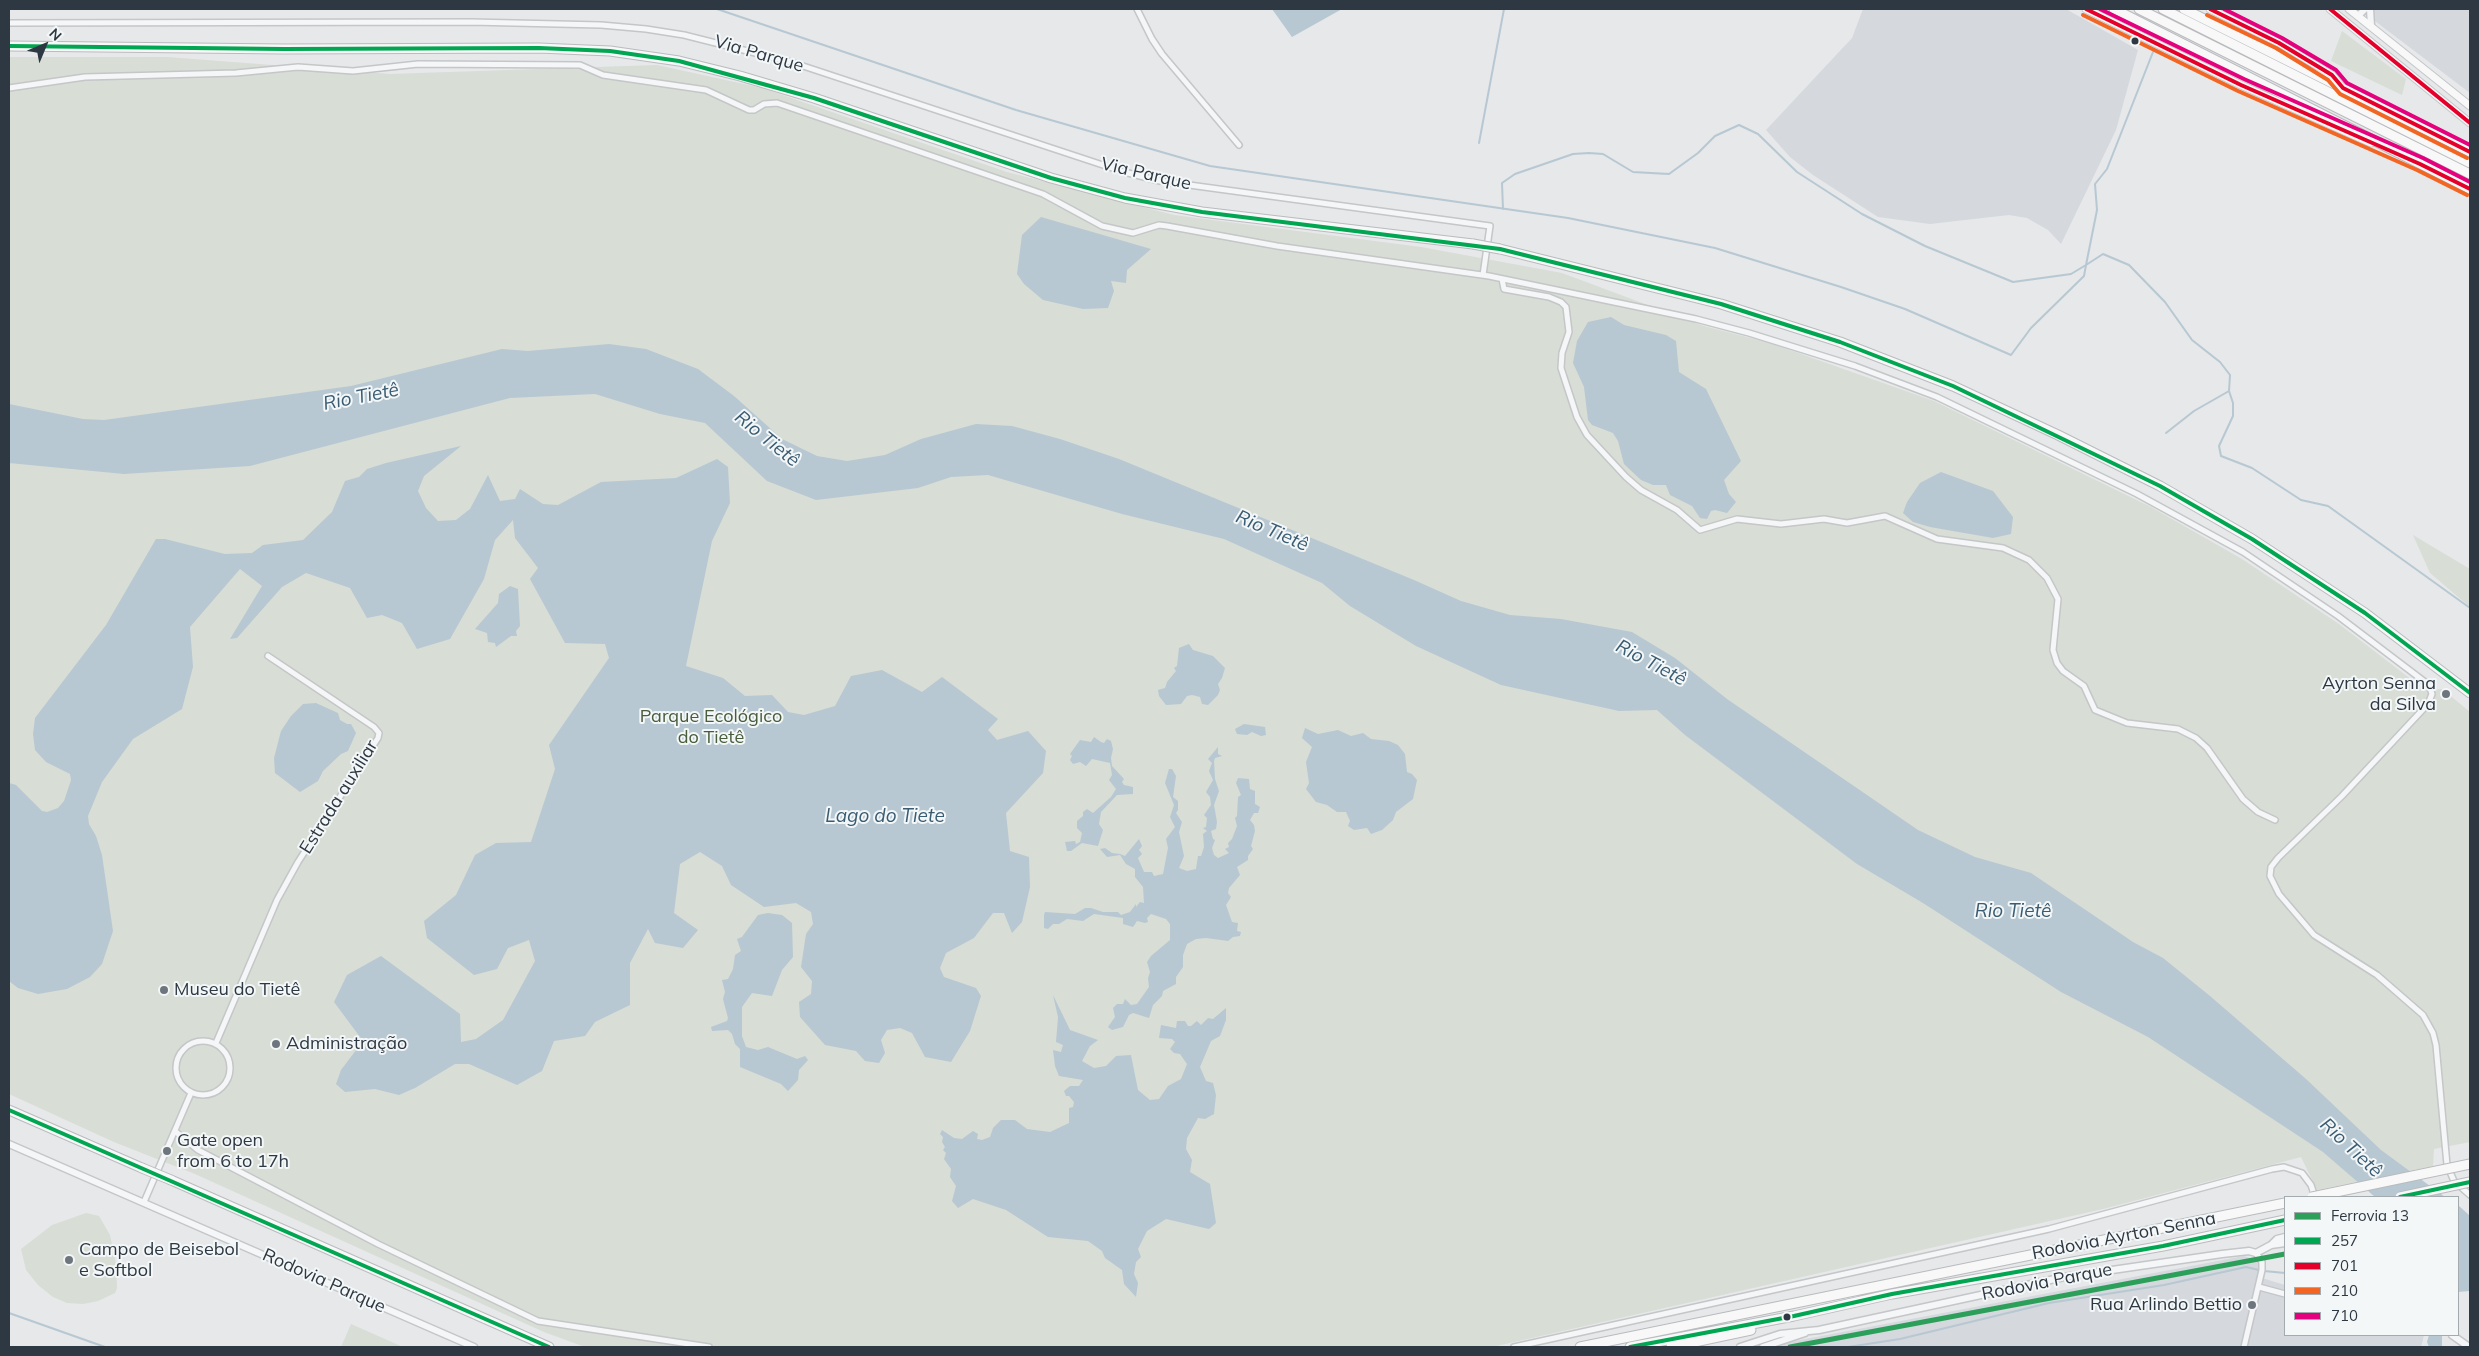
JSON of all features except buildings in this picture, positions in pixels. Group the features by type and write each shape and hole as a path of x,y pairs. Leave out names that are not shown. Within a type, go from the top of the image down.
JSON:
{"highway":[{"path":"2114,9 2470,189"},
{"path":"2139,9 2470,174"},
{"path":"2163,9 2470,163"},
{"path":"2184,9 2470,152"},
{"path":"9,46 284,49 539,48 610,51 679,61 740,76 814,98 1051,178 1125,198 1202,212 1473,244 1721,304 1840,342 1953,386 2058,435 2160,486 2252,539 2365,614 2470,693"},
{"path":"9,1110 549,1347"},
{"path":"2319,1196 2470,1164"},
{"path":"2405,1196 2470,1182"},
{"name":"Rodovia Ayrton Senna","path":"1580,1347 2284,1203"},
{"name":"Rodovia Ayrton Senna","path":"1630,1347 1794,1316 1892,1294 2163,1246 2284,1220"},
{"path":"1671,1347 1684,1346 1768,1326 1794,1316"}],"main road":[{"path":"2086,9 2315,119 2420,164"},
{"path":"2210,9 2279,43 2332,76 2343,88"},
{"path":"2330,9 2470,123"},
{"path":"2349,9 2470,106"},
{"path":"2368,41 2367,33 2374,29"}],"street":[{"path":"1137,9 1152,39 1167,60 1239,145"},
{"path":"2358,16 2366,9"},
{"path":"2370,9 2374,29"},
{"name":"Via Parque","path":"9,23 471,22 646,28 710,40 791,62 1124,172 1160,181 1490,226 1483,275"},
{"path":"9,88 85,77 236,73 298,67 353,71 402,64 572,64 603,75 706,90 749,110 754,110 764,104 777,103 1043,194 1072,208 1097,224 1119,230 1139,232 1151,227 1168,226 1278,246 1483,275 1696,319 1749,333 1855,366 1937,397 2137,494 2235,548 2331,611 2427,682 2432,694 2428,704 2342,796 2278,858 2271,867 2270,876 2279,894 2314,935 2377,975 2423,1015 2433,1034 2436,1045 2447,1165 2454,1181 2470,1195"},
{"path":"1502,280 1504,289 1548,297 1561,302 1566,307 1569,332 1562,353 1561,368 1577,417 1587,434 1626,478 1641,490 1677,510 1700,530 1737,520 1781,524 1824,519 1847,523 1885,516 1937,539 2003,548 2029,560 2047,578 2058,599 2053,650 2057,663 2063,671 2084,686 2095,710 2127,723 2178,729 2196,738 2207,748 2246,802 2258,812 2274,820"},
{"name":"Estrada auxiliar","path":"216,1043 277,900 298,862 378,738 379,733 374,727 268,656"},
{"path":"208,1041 216,1043 225,1052 231,1063 230,1076 226,1084 210,1095 191,1093 179,1080 176,1072 177,1058 192,1043 208,1041"},
{"path":"144,1202 176,1132 191,1093"},
{"path":"176,1132 198,1150 378,1244 538,1320 709,1347"},
{"name":"Rodovia Parque","path":"9,1144 474,1347"},
{"path":"1514,1347 2049,1230 2272,1169 2284,1168 2302,1173 2311,1185 2314,1196"},
{"path":"2271,1245 2277,1239 2284,1237"},
{"name":"Rodovia Parque","path":"1763,1347 1808,1332 2064,1277 2222,1254 2249,1251 2256,1253 2271,1245 2284,1244"},
{"path":"2244,1347 2259,1287 2262,1262 2256,1253"},
{"path":"2259,1287 2284,1294"},
{"name":"Rodovia Parque","path":"1740,1347 1780,1334 1808,1332"},
{"path":"2453,1336 2469,1347"}],"shaded area":[{"path":"1863,9 2066,9 2138,50 2116,130 2061,244 2048,230 2027,218 2009,215 1930,224 1878,217 1813,175 1790,157 1766,130 1852,38"},
{"path":"2359,9 2470,9 2470,93"},
{"path":"2244,1256 2258,1261 2260,1271 2242,1347 1775,1347 1774,1345"},
{"path":"2262,1278 2284,1285 2284,1336 2424,1336 2421,1347 2247,1347"}],"green space":[{"path":"2342,31 2406,79 2402,95 2331,61"},
{"name":"Parque Ecológico do Tietê","path":"9,57 167,57 390,74 657,65 762,88 1007,172 1174,215 1421,247 1562,273 1704,326 1770,343 1934,401 2151,507 2242,559 2339,624 2425,690 2442,689 2470,712 2470,1142 2434,1149 2433,1166 2317,1190 2301,1157 2103,1209 1492,1347 585,1347 544,1332 195,1174 114,1142 9,1094"},
{"path":"2413,535 2470,569 2470,607 2430,573"},
{"name":"Campo de Beisebol e Softbol","path":"86,1213 99,1216 110,1235 116,1264 117,1288 115,1293 98,1301 83,1304 67,1303 53,1297 38,1285 26,1270 21,1249 52,1225"},
{"path":"351,1324 403,1347 341,1347"}],"water":[{"path":"1272,9 1342,9 1292,37"},
{"path":"1041,217 1151,249 1127,270 1126,283 1111,281 1114,291 1108,308 1083,309 1043,300 1024,284 1017,274 1022,235"},
{"path":"1611,317 1624,325 1666,335 1676,341 1679,372 1706,389 1741,461 1724,480 1729,494 1736,502 1727,513 1715,510 1711,511 1707,519 1700,518 1692,506 1670,495 1666,485 1653,485 1641,480 1624,464 1618,441 1613,433 1592,425 1588,420 1584,387 1573,363 1577,341 1588,322"},
{"name":"Rio Tietê","path":"609,344 646,349 698,369 734,396 782,439 817,456 847,461 885,455 921,439 976,424 1012,426 1060,439 1119,459 1461,601 1510,615 1561,619 1632,632 1675,658 1727,699 1918,830 1975,857 2031,873 2133,942 2163,958 2306,1079 2381,1150 2444,1196 2374,1196 2323,1152 2148,1037 2061,992 1923,903 1857,864 1685,735 1657,710 1619,711 1501,685 1416,646 1350,606 1322,583 1224,539 1122,514 988,475 951,477 918,488 816,500 767,481 705,423 660,414 595,394 510,398 250,466 124,474 9,463 9,404 83,419 104,420 351,386 502,349 528,351"},
{"name":"Lago do Tiete","path":"461,446 424,476 418,491 426,508 438,521 456,520 470,509 488,475 500,501 515,499 520,489 543,504 558,505 601,482 676,478 717,459 728,467 730,503 712,541 686,666 723,678 745,696 772,695 788,712 804,715 835,706 851,676 882,670 922,692 942,677 998,719 988,730 997,740 1028,731 1046,751 1043,773 1006,813 1010,851 1029,857 1030,887 1022,922 1012,933 1004,913 993,913 974,938 946,953 940,968 944,977 976,988 981,996 970,1031 951,1062 925,1057 912,1033 900,1028 887,1030 881,1040 885,1053 879,1063 865,1061 856,1051 825,1045 800,1017 799,1002 811,994 812,981 801,967 806,934 813,924 811,912 796,903 764,907 731,885 722,866 700,852 680,864 674,913 698,930 683,948 655,943 648,929 630,963 630,1005 595,1022 585,1036 554,1041 542,1071 517,1085 469,1064 455,1064 415,1088 399,1095 375,1089 345,1092 336,1084 341,1070 363,1041 334,1002 347,975 381,956 460,1014 461,1042 476,1039 503,1020 535,961 529,940 508,948 497,969 474,975 427,938 424,921 456,895 475,855 496,843 531,842 555,769 549,745 609,658 605,644 565,643 530,579 538,568 515,538 513,520 495,540 484,579 450,639 417,649 402,623 382,615 367,618 350,588 306,573 282,587 237,638 230,639 262,586 240,569 190,627 193,667 182,709 133,739 102,782 88,816 89,824 96,836 102,855 113,931 102,964 90,977 67,989 38,994 18,988 9,981 9,783 16,785 42,811 47,812 58,808 64,801 71,780 70,774 46,762 35,750 33,734 35,718 106,625 156,539 165,539 225,554 252,553 263,545 303,540 332,512 345,481 359,477 367,469 386,463"},
{"path":"1941,472 1993,491 2013,517 2011,534 1993,538 1930,527 1913,522 1903,513 1907,502 1920,483"},
{"path":"510,586 518,589 520,626 516,631 517,636 511,636 496,647 495,643 488,642 487,633 475,629 498,603 499,594"},
{"path":"1189,644 1193,650 1213,656 1225,668 1218,684 1220,690 1218,695 1208,705 1202,704 1200,697 1192,695 1187,696 1181,704 1166,705 1159,696 1158,690 1165,688 1167,682 1176,671 1174,668 1177,666 1179,648"},
{"path":"316,703 338,713 340,720 351,724 356,733 348,751 341,754 323,771 318,781 300,792 275,773 274,758 281,731 291,716 303,704"},
{"path":"1244,724 1265,727 1266,735 1261,736 1252,732 1247,735 1237,734 1235,729"},
{"path":"1305,728 1318,734 1338,730 1351,736 1363,733 1371,739 1389,741 1398,745 1405,754 1407,772 1412,774 1417,780 1413,799 1396,812 1393,820 1382,830 1371,834 1367,828 1354,830 1348,826 1350,821 1346,812 1337,812 1327,805 1316,802 1306,789 1309,783 1306,762 1312,747 1302,738"},
{"path":"1094,737 1104,743 1107,739 1111,741 1113,749 1112,766 1124,779 1122,782 1124,785 1133,787 1133,794 1117,795 1101,812 1099,824 1103,830 1098,846 1082,843 1071,851 1067,851 1065,842 1075,841 1076,844 1080,842 1082,833 1077,828 1077,821 1083,816 1083,812 1087,809 1093,813 1111,797 1116,789 1109,780 1112,775 1110,763 1092,759 1086,766 1080,762 1073,764 1070,760 1072,756 1070,754 1080,740 1091,742"},
{"path":"1218,747 1218,754 1222,756 1215,758 1214,761 1215,779 1219,791 1214,805 1217,822 1216,829 1211,831 1215,840 1212,848 1214,855 1218,858 1229,853 1225,849 1229,847 1228,843 1232,839 1237,826 1235,818 1237,816 1238,797 1241,795 1236,783 1238,778 1249,779 1250,789 1255,791 1255,804 1260,807 1258,813 1254,813 1250,820 1254,825 1255,831 1251,846 1253,849 1248,856 1248,860 1237,867 1240,875 1229,888 1228,893 1231,897 1226,905 1232,922 1238,923 1237,931 1241,932 1240,936 1233,937 1228,941 1206,938 1196,939 1187,944 1183,955 1183,967 1176,977 1176,984 1163,991 1162,996 1153,1005 1149,1018 1133,1013 1129,1015 1123,1027 1112,1030 1108,1027 1115,1017 1113,1008 1117,1004 1123,1004 1125,999 1131,1005 1137,1004 1149,987 1148,978 1150,972 1147,962 1151,956 1170,940 1170,924 1166,919 1151,914 1147,918 1148,922 1137,921 1133,927 1123,924 1123,918 1094,914 1083,921 1067,919 1059,924 1053,924 1048,929 1044,928 1045,912 1075,914 1085,908 1091,908 1103,912 1118,912 1121,915 1130,912 1136,904 1136,907 1140,902 1144,903 1143,887 1135,877 1135,869 1126,864 1120,855 1107,857 1100,849 1105,848 1112,853 1125,856 1139,839 1142,846 1139,850 1142,854 1138,858 1144,872 1152,872 1154,876 1163,874 1168,848 1166,839 1175,827 1170,817 1174,805 1165,783 1169,769 1172,769 1176,776 1173,797 1178,801 1176,813 1182,822 1179,832 1184,856 1179,868 1187,871 1196,869 1198,856 1201,856 1204,847 1203,834 1207,831 1203,828 1206,827 1207,818 1204,815 1211,805 1210,797 1206,792 1213,780 1209,771 1212,763 1208,759"},
{"path":"768,913 782,915 792,923 793,957 782,970 772,996 752,993 742,1007 742,1036 746,1047 758,1050 768,1047 797,1059 805,1056 808,1060 799,1070 798,1080 788,1091 781,1084 740,1067 740,1049 735,1044 732,1034 728,1030 712,1031 711,1027 727,1021 728,1018 723,999 725,992 722,980 728,979 733,969 735,955 741,951 737,939 742,937 758,915"},
{"path":"1053,995 1070,1030 1098,1040 1090,1046 1082,1061 1094,1068 1106,1066 1116,1056 1131,1055 1138,1090 1150,1100 1159,1099 1168,1086 1181,1079 1187,1064 1180,1054 1174,1053 1170,1049 1175,1042 1172,1039 1159,1038 1161,1025 1176,1028 1177,1021 1185,1021 1188,1026 1191,1026 1197,1021 1201,1025 1208,1018 1213,1019 1226,1008 1226,1020 1220,1036 1211,1041 1200,1067 1206,1081 1213,1083 1216,1095 1214,1114 1205,1119 1198,1118 1187,1138 1186,1149 1192,1160 1190,1172 1210,1184 1216,1223 1209,1229 1166,1219 1147,1231 1138,1249 1141,1257 1136,1262 1134,1274 1138,1283 1136,1297 1124,1284 1122,1270 1105,1258 1102,1251 1088,1241 1048,1237 1006,1210 973,1199 958,1208 952,1201 956,1186 950,1177 951,1169 944,1159 946,1153 943,1150 945,1147 942,1142 943,1137 940,1134 942,1130 954,1138 962,1139 973,1131 978,1134 977,1139 982,1140 990,1137 993,1128 1001,1120 1015,1120 1027,1129 1050,1132 1069,1123 1069,1108 1073,1107 1074,1102 1069,1096 1066,1096 1064,1091 1070,1086 1079,1086 1083,1080 1059,1076 1055,1066 1053,1050 1061,1052 1063,1045 1056,1042 1058,1017"},
{"path":"2459,1206 2470,1216 2470,1291 2459,1292"},
{"path":"2429,1336 2442,1336 2442,1347 2429,1347 2427,1342"}],"waterway":[{"path":"113,9 123,9"},
{"path":"717,9 1016,110 1210,166 1568,218 1715,248 1905,309 2011,355 2031,328 2084,276 2086,265 2103,254 2129,265 2165,302 2192,340 2220,362 2230,375 2229,391 2233,403 2233,416 2219,446 2221,456 2252,468 2301,500 2328,506 2470,608"},
{"path":"1479,143 1504,9"},
{"path":"1503,209 1502,183 1515,174 1573,154 1589,153 1603,154 1633,172 1669,174 1698,153 1715,136 1739,125 1758,134 1797,172 1862,214 1925,246 2013,282 2071,274 2086,265 2097,210 2095,184 2107,169 2153,52"},
{"path":"2166,433 2194,411 2229,391"},
{"path":"1848,1347 1900,1339 2049,1303 2164,1285 2246,1267 2259,1270"},
{"path":"2264,1271 2284,1273"},
{"path":"9,1313 105,1347"}],"rail line":[{"name":"13","path":"1790,1347 2284,1254"}],"transit line":[{"name":"701","path":"2086,9 2241,85 2420,164 2470,189"},
{"name":"710","path":"2100,9 2244,79 2423,158 2470,182"},
{"name":"701","path":"2210,9 2279,43 2332,75 2343,88 2470,152"},
{"name":"710","path":"2224,9 2282,38 2336,70 2347,83 2470,145"},
{"name":"701","path":"2330,9 2470,123"},
{"name":"210","path":"2083,15 2238,91 2417,170 2467,195"},
{"name":"210","path":"2207,15 2276,48 2328,80 2340,94 2467,158"},
{"name":"257","path":"9,46 284,49 539,48 610,51 679,61 814,98 1051,178 1125,198 1202,212 1500,249 1721,304 1840,342 1953,386 2160,486 2252,539 2365,613 2470,693"},
{"name":"257","path":"9,1110 549,1347"},
{"name":"257","path":"2405,1196 2470,1182"},
{"name":"257","path":"1630,1347 1794,1316 1892,1294 2163,1246 2284,1220"}],"place":[{"name":"Ayrton Senna da Silva","path":"2446,694"},
{"name":"Museu do Tietê","path":"164,990"},
{"name":"Administração","path":"276,1044"},
{"name":"Gate open from 6 to 17h","path":"167,1151"},
{"name":"Campo de Beisebol e Softbol","path":"69,1260"},
{"name":"Rua Arlindo Bettio","path":"2252,1305"}]}
